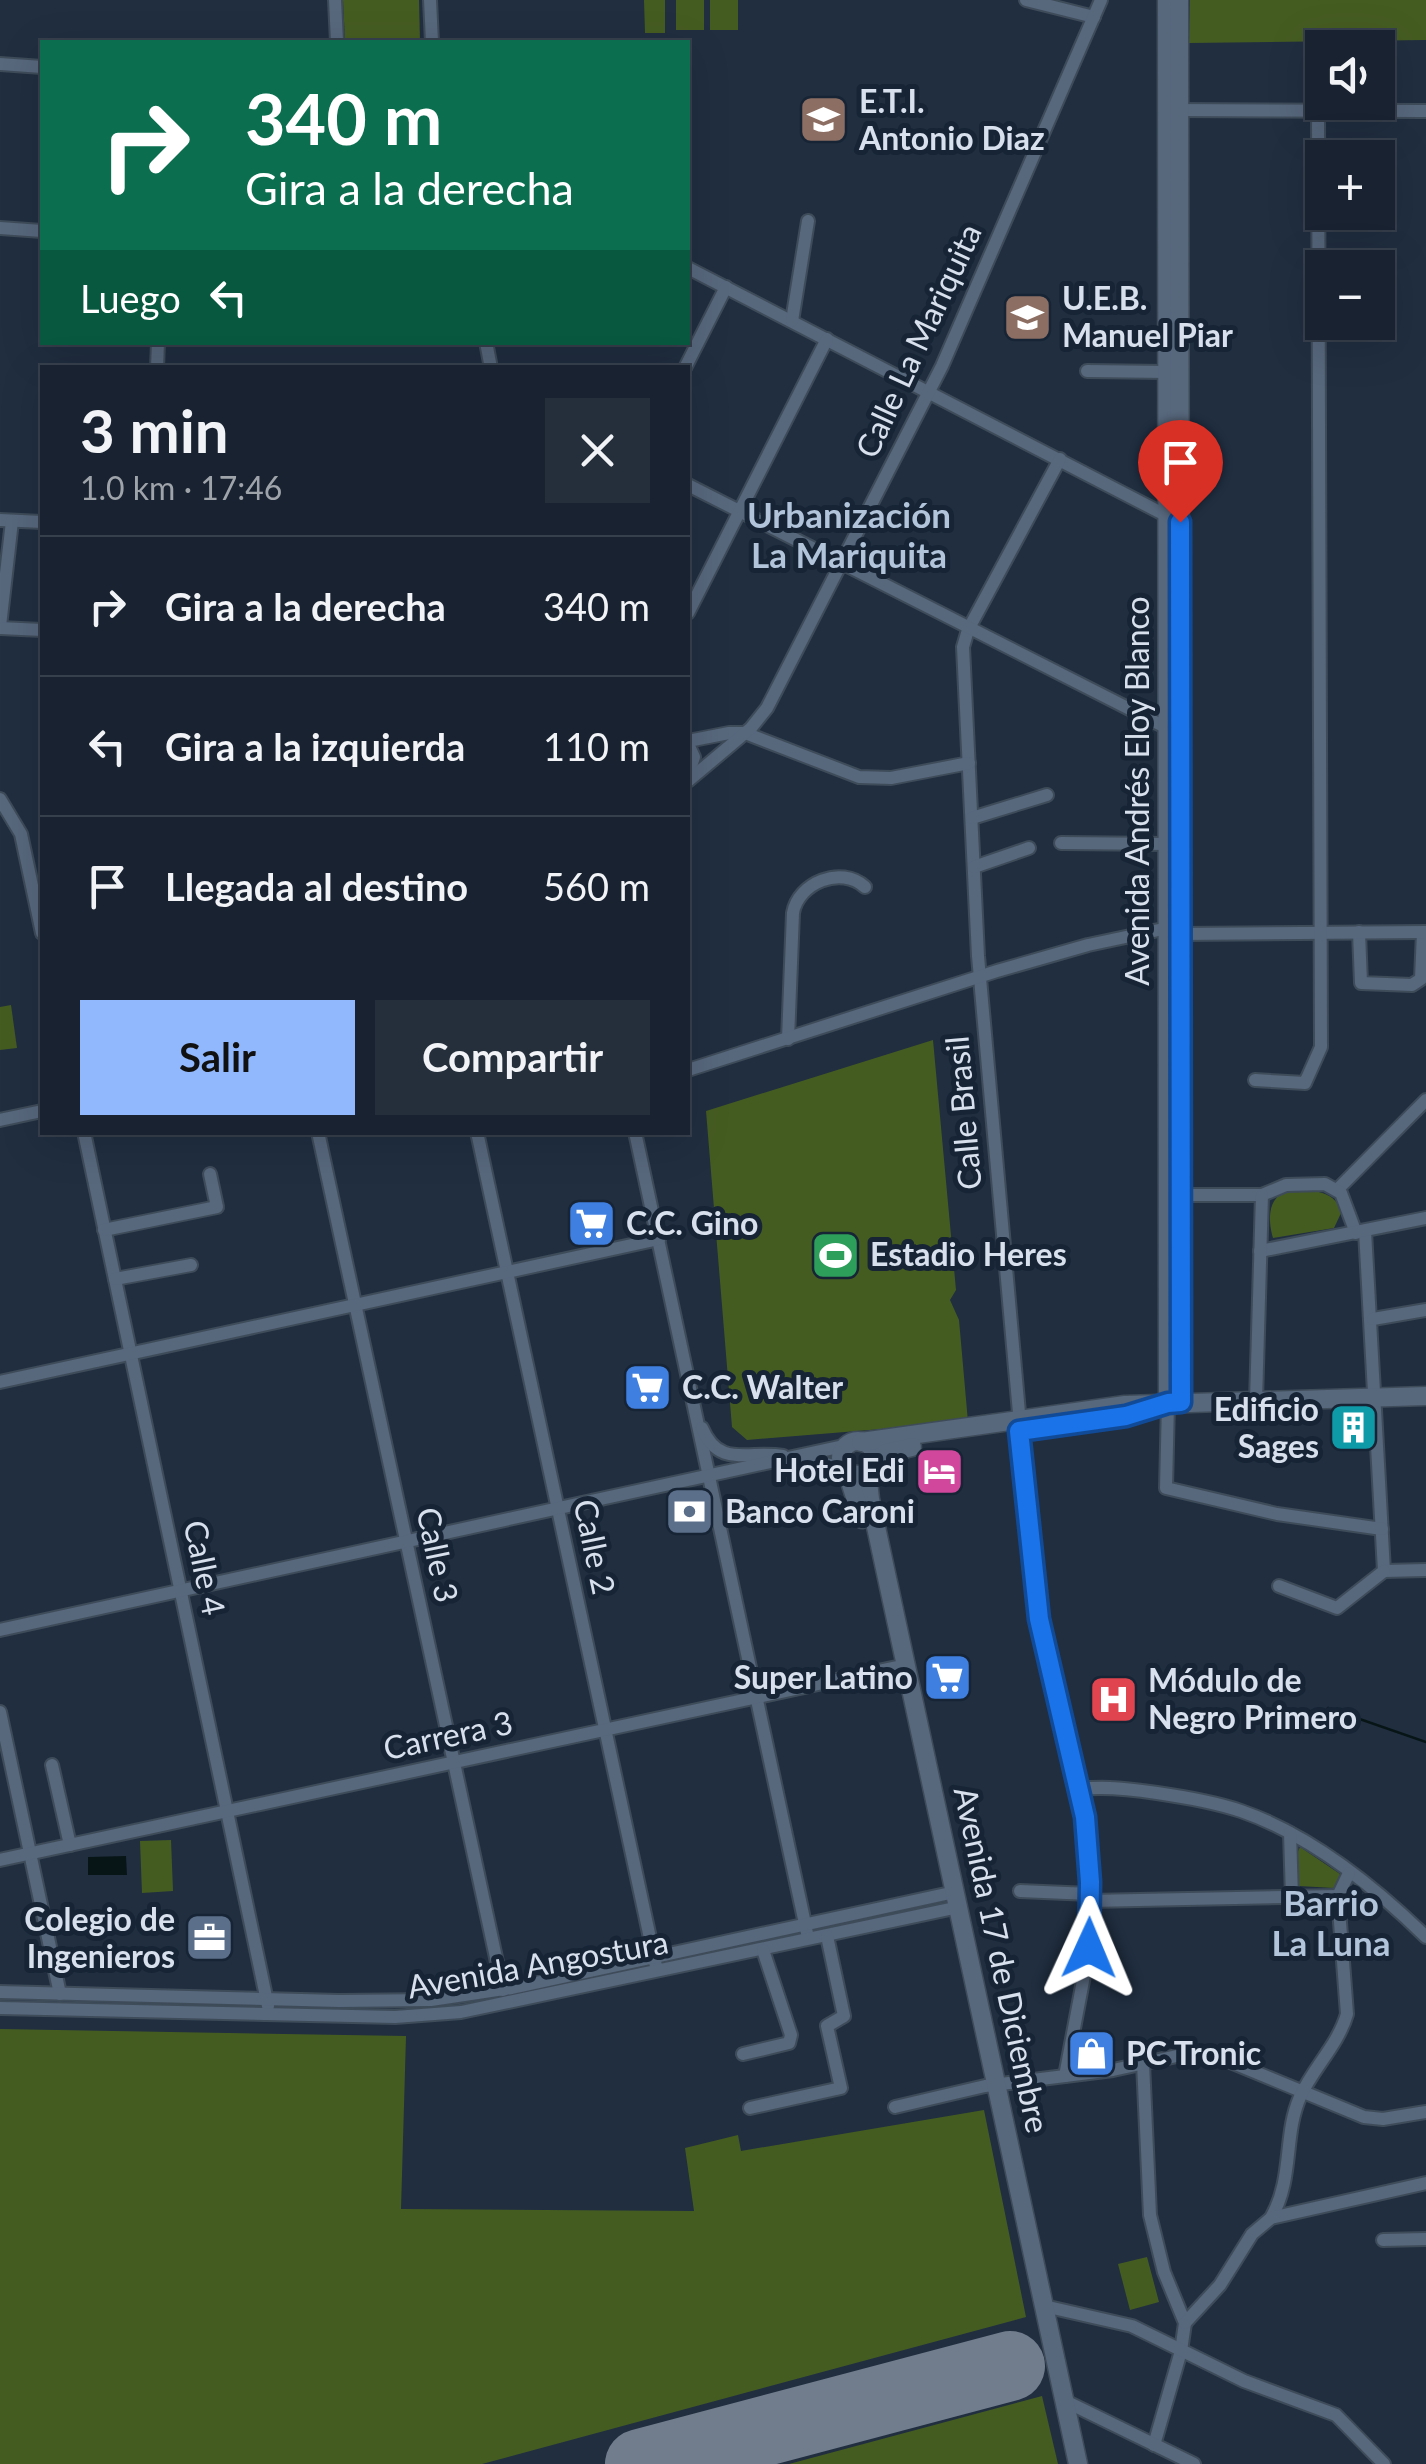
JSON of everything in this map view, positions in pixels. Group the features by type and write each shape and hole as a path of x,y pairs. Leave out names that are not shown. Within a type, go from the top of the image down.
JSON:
{"street":[{"path":"335,0 337,40"},
{"path":"430,0 432,40"},
{"path":"1026,0 1094,17"},
{"name":"Calle La Mariquita","path":"690,776 744,734 767,708 930,392 1101,0"},
{"name":"Avenida Andrés Eloy Blanco","path":"1167,0 1173,110 1175,1403"},
{"name":"Avenida Andrés Eloy Blanco","path":"1174,519 1167,372 1173,110 1180,0"},
{"path":"0,64 40,67"},
{"path":"1173,110 1305,111"},
{"path":"1395,110 1426,110"},
{"path":"1255,1080 1305,1083 1321,1047 1318,120"},
{"path":"792,321 808,221"},
{"path":"0,228 40,230"},
{"path":"690,269 1174,519"},
{"path":"687,365 726,288"},
{"path":"690,610 827,339"},
{"path":"1086,370 1167,372"},
{"name":"Calle Brasil","path":"1060,459 968,630 963,647 980,977 1018,1426 1039,1619 1080,1789 1088,1840 1087,1964 1065,2076"},
{"path":"690,486 1174,732"},
{"path":"40,522 6,520 0,627 40,630"},
{"name":"Avenida Andrés Eloy Blanco","path":"1174,732 1168,844 1181,1195 1175,1403"},
{"path":"690,743 729,733 744,734 859,777 892,778 969,763"},
{"path":"690,745 694,757 690,771"},
{"path":"972,818 1046,795"},
{"path":"0,799 21,834 37,883 40,914"},
{"path":"1060,843 1168,844"},
{"path":"974,867 1029,848"},
{"path":"788,1039 797,896 834,878 854,879 865,887"},
{"path":"690,1069 1088,944 1174,931 1424,932 1422,979 1412,984 1362,983 1359,932"},
{"path":"1338,1189 1426,1100"},
{"path":"0,1120 40,1111"},
{"name":"Calle 4","path":"85,1135 270,2014"},
{"name":"Calle 3","path":"319,1135 502,1990"},
{"name":"Calle 2","path":"478,1135 658,1973"},
{"path":"636,1135 808,1940"},
{"path":"104,1230 218,1207 210,1174"},
{"path":"1181,1195 1262,1194 1293,1184 1325,1184 1338,1189 1345,1200 1361,1232 1372,1320 1384,1571"},
{"path":"1256,1402 1262,1194"},
{"path":"1260,1251 1426,1218"},
{"path":"0,1382 659,1240"},
{"path":"115,1279 192,1266"},
{"path":"1372,1320 1426,1310"},
{"path":"697,1416 706,1438 721,1452 794,1458 860,1476 891,1451 1124,1405 1426,1396"},
{"path":"1175,1403 1166,1488 1277,1514 1382,1529"},
{"path":"0,1630 855,1443 1018,1426"},
{"path":"855,1443 872,1448 873,1468"},
{"path":"846,1470 841,1456 855,1443"},
{"name":"Avenida 17 de Diciembre","path":"873,1468 868,1481 870,1499 900,1666"},
{"name":"Avenida 17 de Diciembre","path":"846,1470 859,1502 900,1666 991,2085 1066,2464"},
{"path":"1279,1586 1336,1608 1384,1571 1426,1570"},
{"name":"Carrera 3","path":"0,1860 900,1666"},
{"path":"0,1712 60,1994"},
{"path":"52,1765 70,1845"},
{"path":"1080,1789 1121,1788 1242,1812 1290,1834 1349,1872 1426,1937"},
{"path":"1290,1834 1292,1897"},
{"path":"1154,2444 1185,2323 1220,2285 1252,2234 1270,2218 1284,2194 1296,2108 1340,2032 1348,2009 1338,1896 1349,1872"},
{"path":"1020,1891 1090,1897 1338,1896"},
{"name":"Avenida Angostura","path":"0,1992 413,2001 502,1990 805,1925 951,1901"},
{"name":"Avenida Angostura","path":"0,2008 395,2017 461,2012 827,1936 951,1901"},
{"path":"750,2108 841,2088 828,2026 844,2016 827,1936"},
{"path":"743,2054 790,2043 791,2035 762,1950"},
{"path":"895,2108 991,2085 1065,2076 1186,2053 1207,2054 1374,2118 1426,2112"},
{"path":"1143,2063 1150,2216 1164,2272 1185,2323"},
{"name":"Avenida 17 de Diciembre","path":"991,2085 1078,2464"},
{"path":"1270,2218 1426,2184"},
{"path":"1383,2240 1426,2239"},
{"path":"1044,2306 1119,2322 1262,2388 1343,2419 1384,2464"},
{"path":"1064,2401 1154,2444 1176,2460 1194,2464"}],"green space":[{"path":"343,0 419,0 420,40 345,40"},
{"path":"644,0 665,0 665,33 645,33"},
{"path":"676,0 704,0 704,30 676,30"},
{"path":"710,0 738,0 738,30 710,30"},
{"path":"1190,0 1426,0 1426,40 1395,40 1395,30 1305,30 1305,42 1189,43"},
{"path":"11,1005 17,1048 0,1050 0,1007"},
{"name":"Estadio Heres","path":"933,1040 956,1290 950,1300 959,1320 968,1422 747,1440 732,1427 706,1111"},
{"path":"1287,1191 1311,1191 1332,1198 1342,1211 1334,1228 1273,1238 1272,1204"},
{"path":"171,1840 173,1891 142,1893 140,1841"},
{"path":"1300,1847 1340,1874 1334,1888 1299,1886 1296,1856"},
{"path":"0,2029 406,2036 401,2209 694,2211 685,2148 738,2135 741,2151 984,2110 1026,2317 482,2464 0,2464"},
{"path":"1147,2257 1159,2302 1130,2310 1118,2264"},
{"path":"1042,2396 1058,2464 789,2464"}],"shaded area":[{"path":"126,1856 127,1875 88,1875 88,1857"}],"waterway":[{"path":"1328,1708 1426,1742"}],"runway":[{"path":"640,2464 1010,2366"}],"place":[{"name":"E.T.I. Antonio Diaz","path":"824,120"},
{"name":"U.E.B. Manuel Piar","path":"1027,317"},
{"name":"C.C. Gino","path":"591,1224"},
{"name":"Estadio Heres","path":"835,1255"},
{"name":"C.C. Walter","path":"647,1388"},
{"name":"Edificio Sages","path":"1354,1428"},
{"name":"Hotel Edi","path":"940,1471"},
{"name":"Banco Caroni","path":"690,1512"},
{"name":"Super Latino","path":"948,1678"},
{"name":"Módulo de Negro Primero","path":"1113,1699"},
{"name":"Colegio de Ingenieros","path":"210,1938"},
{"name":"PC Tronic","path":"1091,2054"}],"district":[{"name":"Urbanización La Mariquita","path":"849,536"},
{"name":"Barrio La Luna","path":"1331,1924"}],"route":[{"path":"1089,1948 1090,1882 1085,1817 1034,1591 1019,1431 1126,1416 1181,1402 1180,522"}]}
